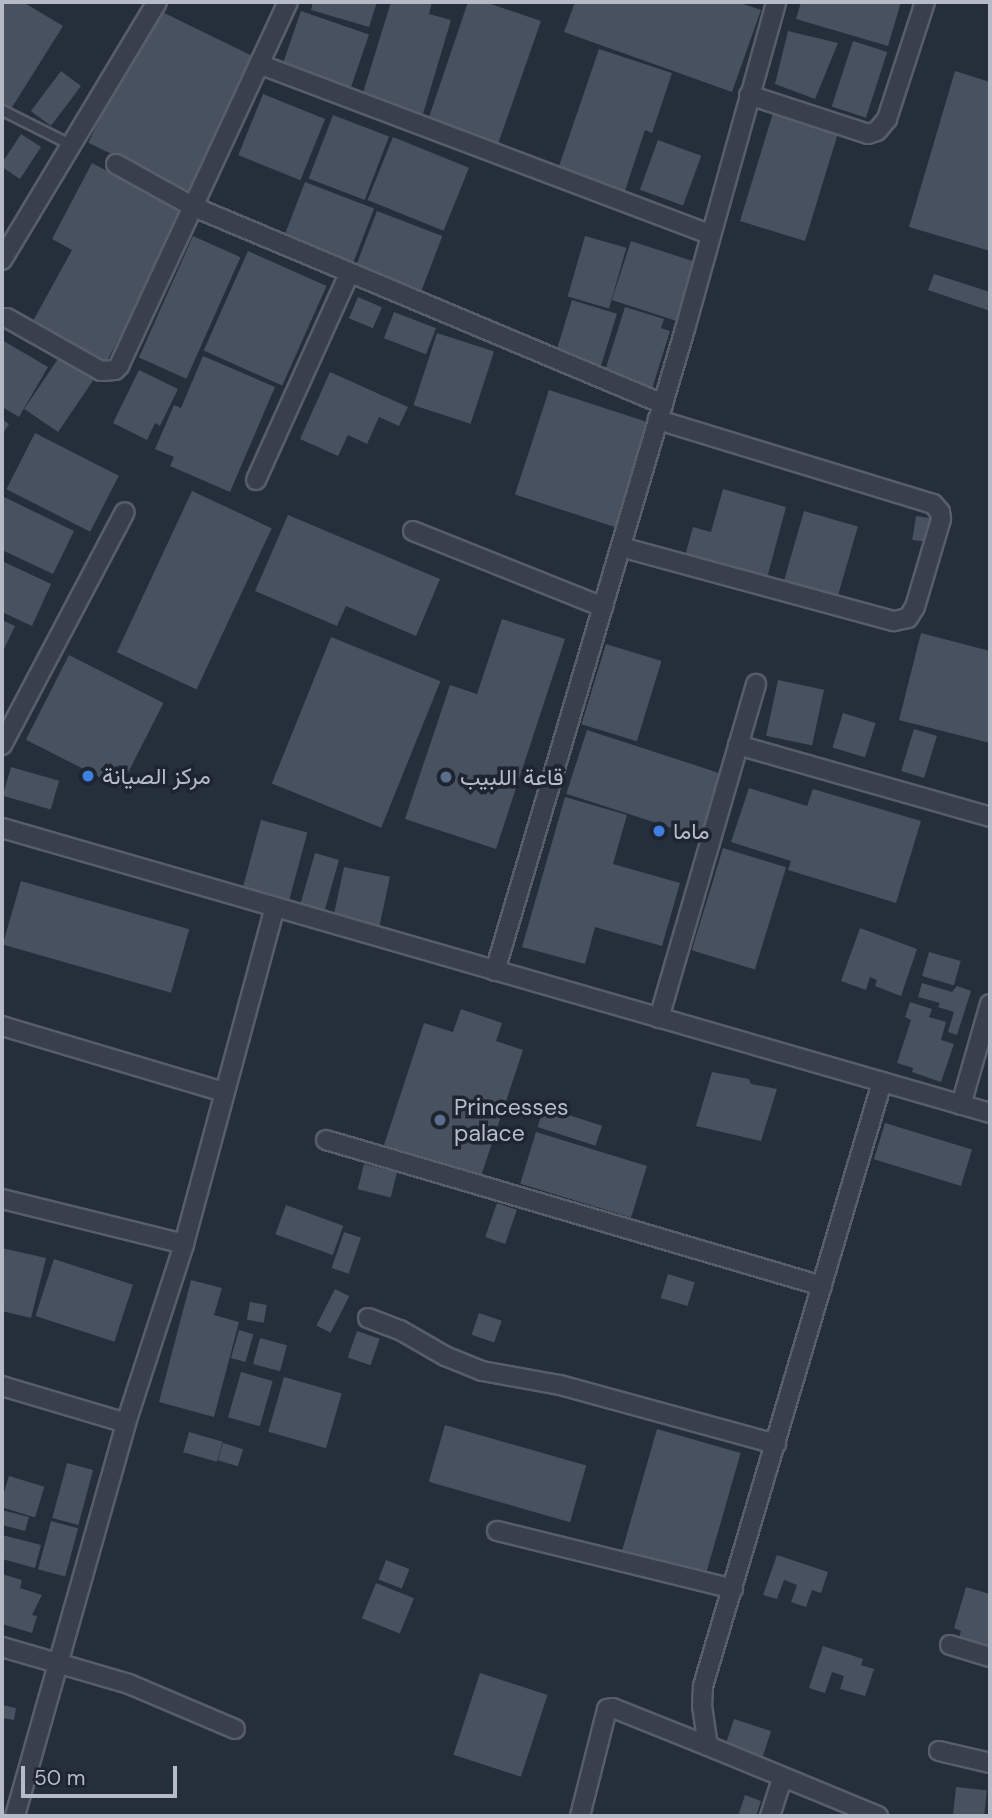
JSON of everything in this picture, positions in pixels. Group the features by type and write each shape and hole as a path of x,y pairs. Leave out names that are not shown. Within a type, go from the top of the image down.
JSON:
{"street":[{"path":"2,260 157,2"},
{"path":"7,318 101,371 115,370 122,361 288,2"},
{"path":"750,95 868,134 877,131 887,119 925,2"},
{"path":"495,971 661,412 750,95 771,3"},
{"path":"259,64 711,235"},
{"path":"116,164 194,207 661,412 933,504 940,512 941,519 915,607 908,618 894,621 621,547"},
{"path":"256,480 349,274"},
{"path":"2,745 125,512"},
{"path":"413,531 603,607"},
{"path":"659,1018 757,684"},
{"path":"738,746 990,817"},
{"path":"2,828 990,1113"},
{"path":"15,1816 126,1423 184,1244 275,907"},
{"path":"961,1105 990,1004"},
{"path":"2,1026 223,1092"},
{"path":"708,1746 702,1706 704,1686 882,1082"},
{"path":"326,1140 822,1286"},
{"path":"2,1199 184,1244"},
{"path":"368,1318 400,1329 454,1361 482,1371 560,1385 776,1444"},
{"path":"2,1386 126,1423"},
{"path":"496,1531 733,1589"},
{"path":"950,1645 990,1657"},
{"path":"2,1647 130,1684 235,1729"},
{"path":"580,1816 607,1709 613,1708 878,1816"},
{"path":"939,1751 990,1763"},
{"path":"770,1816 782,1778"}],"lane":[{"path":"2,110 73,145"}],"building":[{"path":"2,2 23,2 63,26 11,109 2,103"},
{"path":"313,2 377,2 369,27 311,10"},
{"path":"391,2 432,2 429,14 451,20 423,114 362,96"},
{"path":"468,2 485,2 541,21 498,144 428,120"},
{"path":"575,2 738,2 761,10 732,92 564,32"},
{"path":"801,2 901,2 888,46 796,19"},
{"path":"154,8 256,58 190,192 88,143"},
{"path":"301,11 369,34 351,87 283,64"},
{"path":"788,31 838,43 815,99 775,84"},
{"path":"853,41 887,52 866,118 832,107"},
{"path":"599,49 672,73 652,133 645,130 624,194 557,172"},
{"path":"61,71 81,86 51,126 31,111"},
{"path":"955,71 990,82 990,251 909,227"},
{"path":"263,94 325,119 300,180 238,155"},
{"path":"773,113 838,133 805,241 740,221"},
{"path":"333,115 389,137 365,200 309,178"},
{"path":"21,134 41,147 20,179 2,167 2,163"},
{"path":"393,137 469,168 444,231 368,200"},
{"path":"658,140 701,156 683,206 640,190"},
{"path":"92,163 186,213 107,361 33,321 72,250 52,239"},
{"path":"305,182 374,209 351,268 282,242"},
{"path":"377,211 442,236 421,291 356,266"},
{"path":"193,236 241,257 186,379 139,358"},
{"path":"585,236 626,248 609,308 568,297"},
{"path":"631,241 696,262 677,321 612,300"},
{"path":"248,251 327,286 282,386 204,351"},
{"path":"934,274 990,292 990,311 928,290"},
{"path":"358,297 382,307 373,328 349,318"},
{"path":"572,300 617,314 599,372 554,358"},
{"path":"625,307 664,319 661,328 670,331 652,389 604,374"},
{"path":"394,312 436,328 426,354 384,338"},
{"path":"437,333 494,352 471,424 414,405"},
{"path":"2,340 48,367 19,417 2,407"},
{"path":"60,356 94,379 58,432 24,409"},
{"path":"203,356 275,387 230,492 170,466 174,457 155,449 174,405 181,408"},
{"path":"139,370 178,389 160,426 155,423 147,440 113,423"},
{"path":"330,372 408,407 399,426 379,417 367,444 348,435 338,456 300,439"},
{"path":"549,390 653,424 619,528 515,495"},
{"path":"2,419 9,424 2,435"},
{"path":"35,433 119,476 90,532 6,489"},
{"path":"723,489 786,507 767,578 685,556 693,527 711,532"},
{"path":"192,491 272,528 197,690 117,652"},
{"path":"2,496 74,531 53,574 2,550"},
{"path":"804,511 858,526 837,599 783,583"},
{"path":"288,515 440,579 416,636 346,606 337,626 255,591"},
{"path":"916,516 934,519 930,543 912,540"},
{"path":"2,561 51,584 32,626 2,612"},
{"path":"502,619 565,639 496,849 405,819 450,685 477,694"},
{"path":"2,620 15,626 2,653"},
{"path":"921,633 990,651 990,743 899,720"},
{"path":"331,637 440,681 381,828 272,783"},
{"path":"606,644 661,661 637,741 581,724"},
{"path":"69,655 163,703 120,788 26,740"},
{"path":"778,680 824,690 812,746 766,736"},
{"path":"843,713 876,723 865,757 832,747"},
{"path":"914,729 937,736 924,778 901,771"},
{"path":"587,730 722,774 701,838 566,794"},
{"path":"11,767 59,781 51,810 3,796"},
{"path":"749,788 807,806 813,789 921,821 896,903 788,870 791,861 731,842"},
{"path":"565,797 627,815 613,864 680,883 662,946 595,927 585,964 522,947"},
{"path":"261,820 307,832 288,903 242,891"},
{"path":"723,848 786,867 755,970 692,950"},
{"path":"315,853 339,860 324,914 300,907"},
{"path":"344,867 390,877 379,930 333,920"},
{"path":"21,881 189,929 171,993 3,944"},
{"path":"860,928 917,949 901,996 875,986 877,980 870,977 866,990 841,981"},
{"path":"929,952 961,961 954,985 922,976"},
{"path":"922,983 952,992 957,986 971,991 957,1035 948,1032 954,1012 938,1007 940,1003 918,997"},
{"path":"910,1002 932,1009 929,1017 946,1022 941,1040 954,1044 941,1082 912,1072 913,1068 897,1063 911,1020 905,1017"},
{"path":"461,1009 502,1023 496,1041 523,1050 481,1176 384,1145 424,1023 453,1032"},
{"path":"712,1072 749,1079 751,1084 777,1089 761,1141 696,1126"},
{"path":"544,1107 602,1126 596,1146 538,1127"},
{"path":"885,1123 972,1150 961,1186 874,1159"},
{"path":"536,1132 647,1166 631,1218 520,1184"},
{"path":"364,1164 397,1172 391,1197 358,1189"},
{"path":"497,1203 517,1210 505,1244 485,1237"},
{"path":"286,1205 343,1226 333,1255 275,1234"},
{"path":"344,1232 361,1238 349,1274 332,1268"},
{"path":"2,1248 46,1258 31,1318 2,1311"},
{"path":"54,1259 133,1285 114,1342 35,1316"},
{"path":"668,1274 695,1282 687,1306 661,1298"},
{"path":"191,1280 222,1288 214,1315 239,1322 214,1417 159,1402"},
{"path":"335,1289 349,1296 331,1333 316,1326"},
{"path":"250,1302 267,1305 264,1323 247,1320"},
{"path":"479,1313 502,1321 494,1343 472,1335"},
{"path":"239,1330 253,1334 245,1362 231,1358"},
{"path":"357,1331 380,1339 371,1365 348,1357"},
{"path":"260,1338 287,1345 280,1371 253,1364"},
{"path":"241,1372 273,1381 260,1426 228,1417"},
{"path":"284,1377 342,1394 326,1448 268,1432"},
{"path":"445,1425 586,1466 570,1522 429,1482"},
{"path":"657,1429 741,1453 706,1574 622,1550"},
{"path":"189,1432 223,1442 217,1462 183,1452"},
{"path":"223,1443 243,1449 238,1466 218,1460"},
{"path":"67,1463 93,1470 78,1525 52,1518"},
{"path":"9,1476 44,1487 35,1517 2,1507"},
{"path":"2,1510 29,1517 25,1531 2,1525"},
{"path":"51,1521 78,1528 65,1577 38,1569"},
{"path":"2,1535 41,1545 35,1568 2,1559"},
{"path":"777,1555 828,1572 821,1593 812,1590 806,1607 791,1602 797,1585 784,1580 777,1599 763,1595"},
{"path":"386,1560 409,1569 402,1589 378,1580"},
{"path":"2,1574 22,1580 20,1588 42,1595 32,1615 37,1616 32,1633 2,1624"},
{"path":"376,1583 414,1598 400,1634 362,1618"},
{"path":"966,1587 990,1594 990,1646 987,1655 968,1650 971,1642 959,1638 961,1631 954,1628"},
{"path":"823,1646 863,1659 861,1665 874,1669 865,1696 840,1689 844,1676 832,1672 825,1693 809,1688"},
{"path":"480,1673 548,1695 521,1777 453,1755"},
{"path":"2,1705 16,1708 14,1720 2,1718"},
{"path":"734,1719 771,1731 762,1760 725,1748"},
{"path":"956,1787 987,1790 984,1816 953,1816"},
{"path":"745,1795 761,1801 756,1816 738,1816"}],"place":[{"name":"مركز الصيانة","path":"88,776"},
{"name":"قاعة اللبيب","path":"446,777"},
{"name":"ماما","path":"659,831"},
{"name":"Princesses palace","path":"440,1120"}]}
